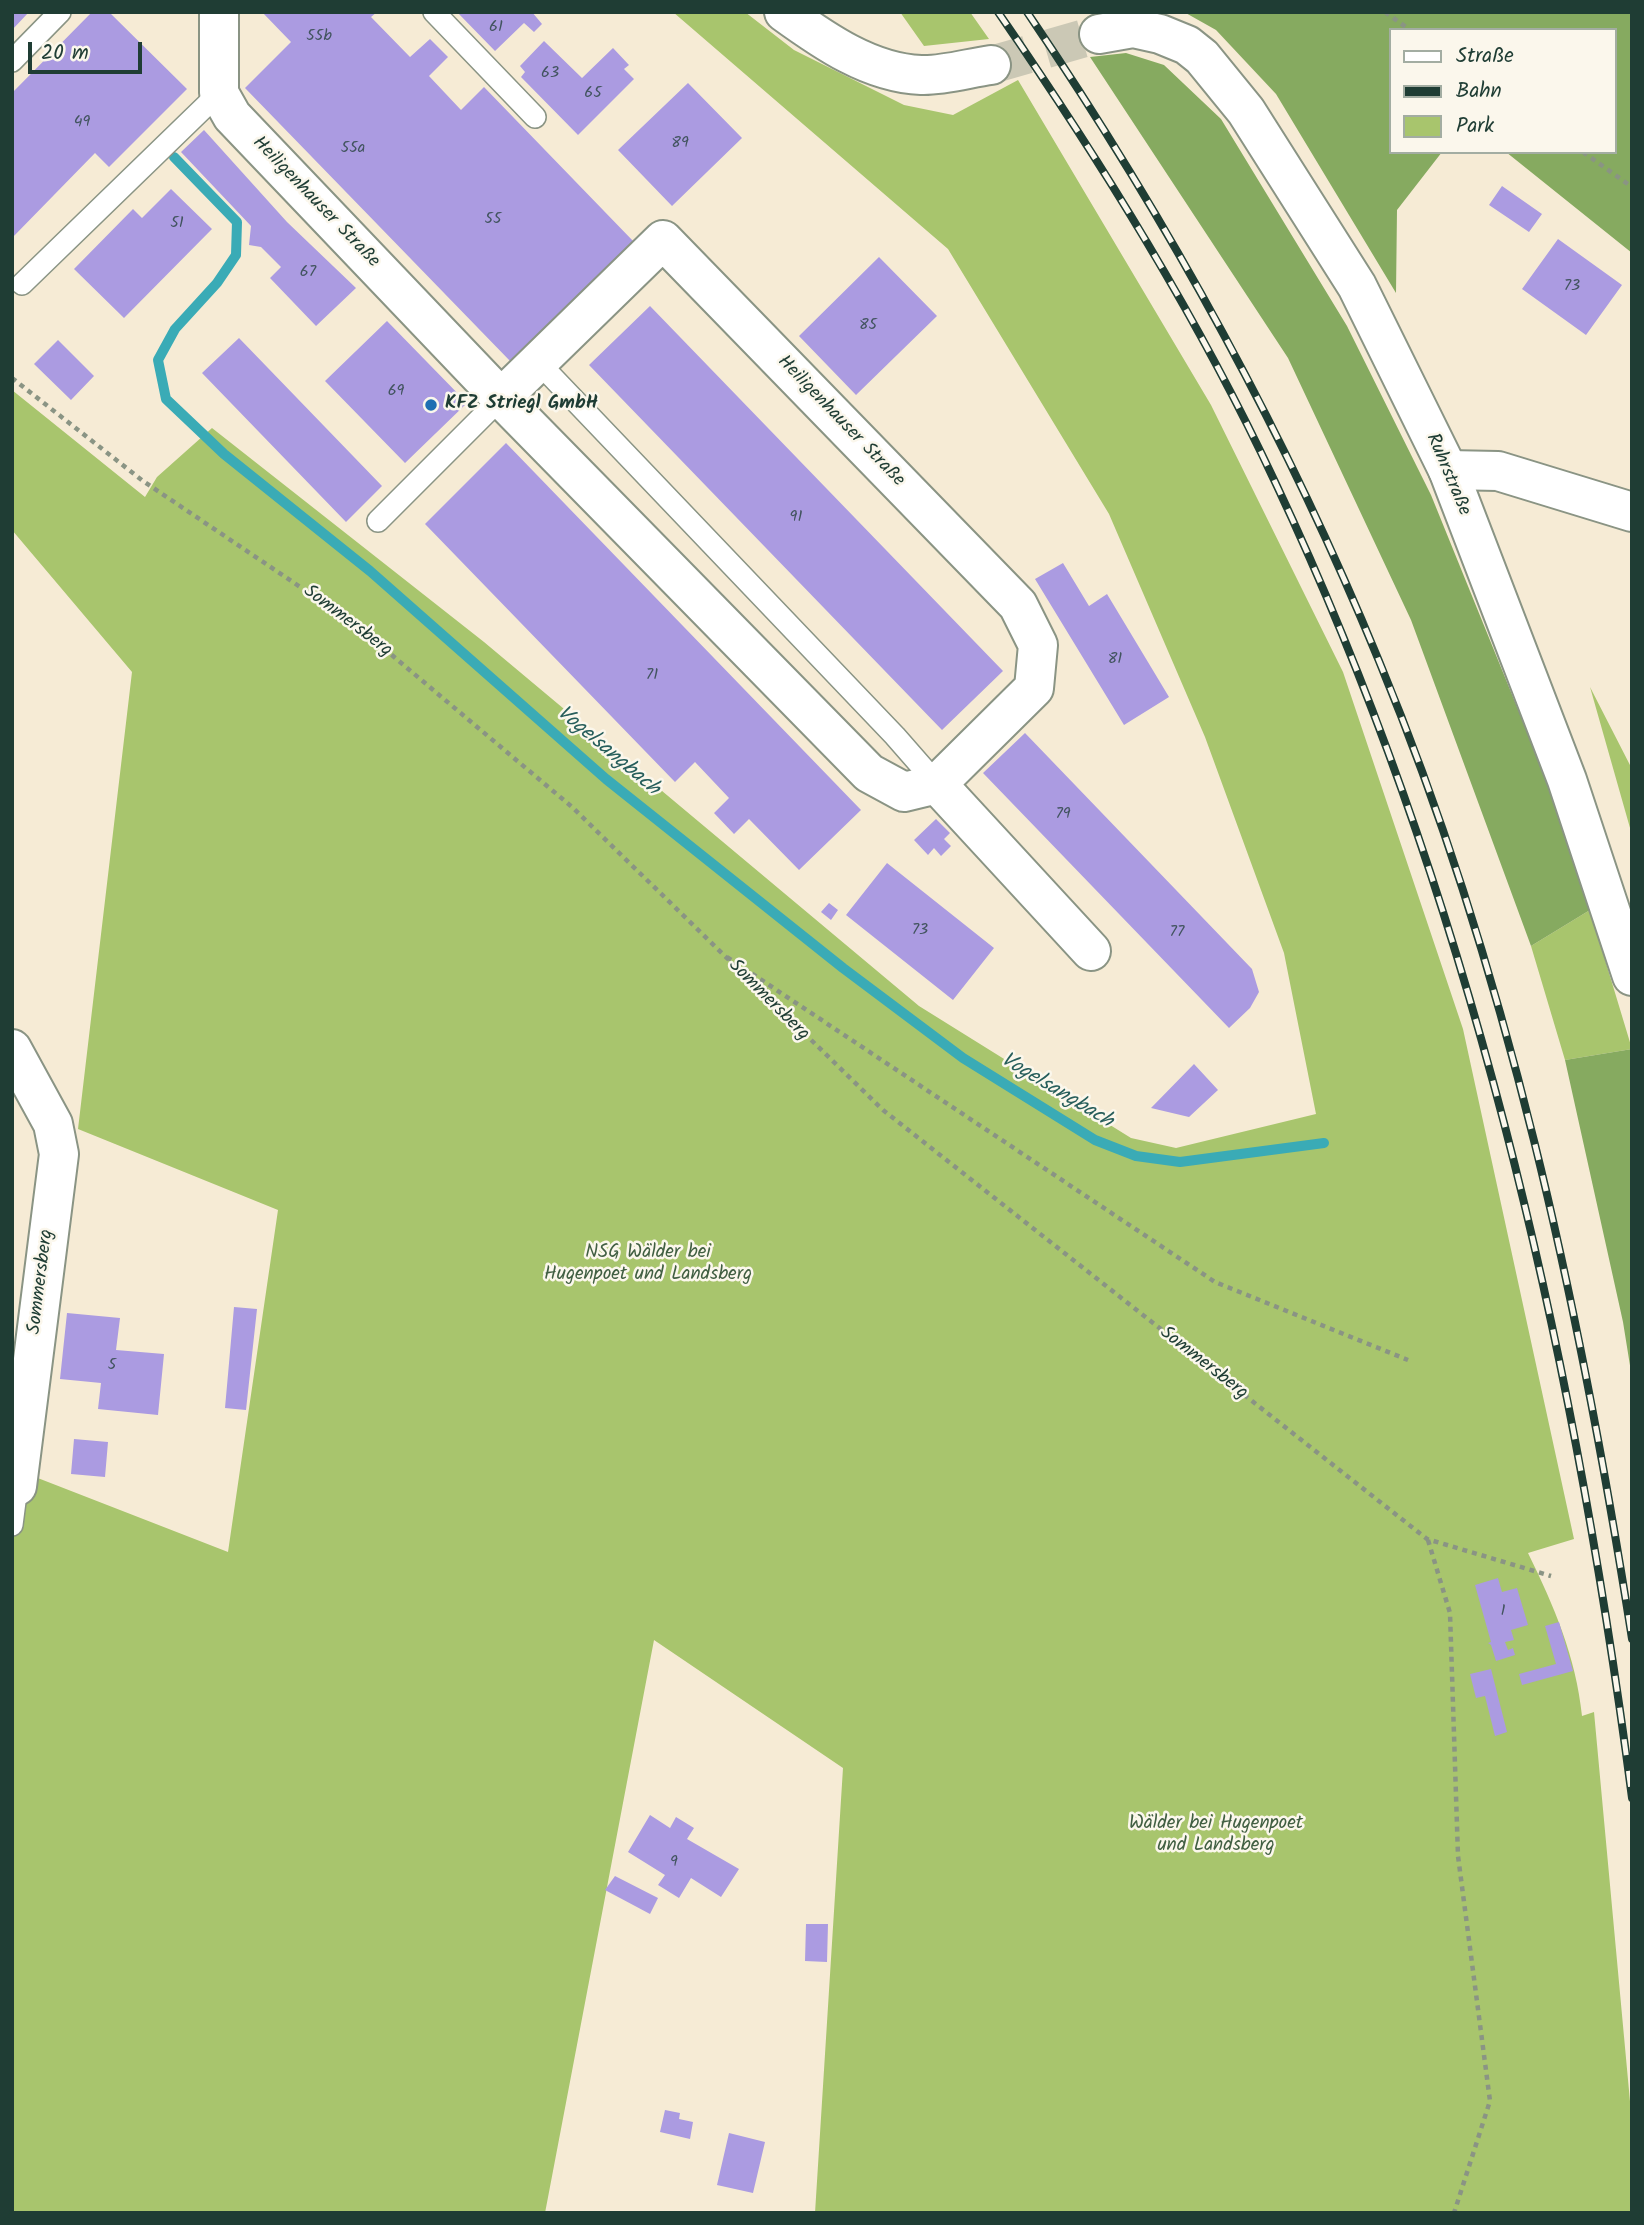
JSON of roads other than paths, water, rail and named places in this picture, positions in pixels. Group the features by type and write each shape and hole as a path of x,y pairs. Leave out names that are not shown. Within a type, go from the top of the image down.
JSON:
{"street":[{"path":"219,12 219,93"},
{"path":"784,12 823,41 896,71 923,76 991,65"},
{"name":"Ruhrstraße","path":"1099,34 1133,28 1160,34 1187,45 1202,57 1246,111 1357,286 1448,470 1567,780 1632,976"},
{"name":"Heiligenhauser Straße","path":"219,93 232,117 501,398 869,773 904,792 937,785 1034,688 1038,645 1018,606 663,240 501,398"},
{"path":"1448,470 1498,471 1632,512"},
{"path":"937,785 1091,951"},
{"name":"Sommersberg","path":"12,1049 53,1124 59,1154 16,1486"}],"lane":[{"path":"12,61 60,12"},
{"path":"434,12 535,117"},
{"path":"22,284 219,93"},
{"path":"538,362 895,736 937,785"},
{"path":"378,521 501,398"},
{"name":"Sommersberg","path":"12,1525 16,1486"}],"waterway":[{"name":"Vogelsangbach","path":"174,157 237,222 236,255 217,283 175,329 158,360 166,399 224,454 370,571 606,779 843,968 963,1058 1095,1140 1136,1156 1180,1162 1324,1143"}],"tunnel":[{"path":"991,65 1099,34"}],"railway":[{"path":"998,12 1111,184 1215,362 1276,484 1345,641 1406,800 1459,963 1505,1127 1545,1293 1579,1460 1608,1629 1632,1798"},
{"path":"1027,12 1078,89 1175,247 1263,409 1343,576 1425,779 1466,898 1534,1142 1589,1390 1632,1639"}],"place":[{"name":"KFZ Striegl GmbH","path":"431,405"}],"park label":[{"name":"NSG Wälder bei Hugenpoet und Landsberg","path":"648,1265"},
{"name":"Wälder bei Hugenpoet und Landsberg","path":"1216,1836"}]}
